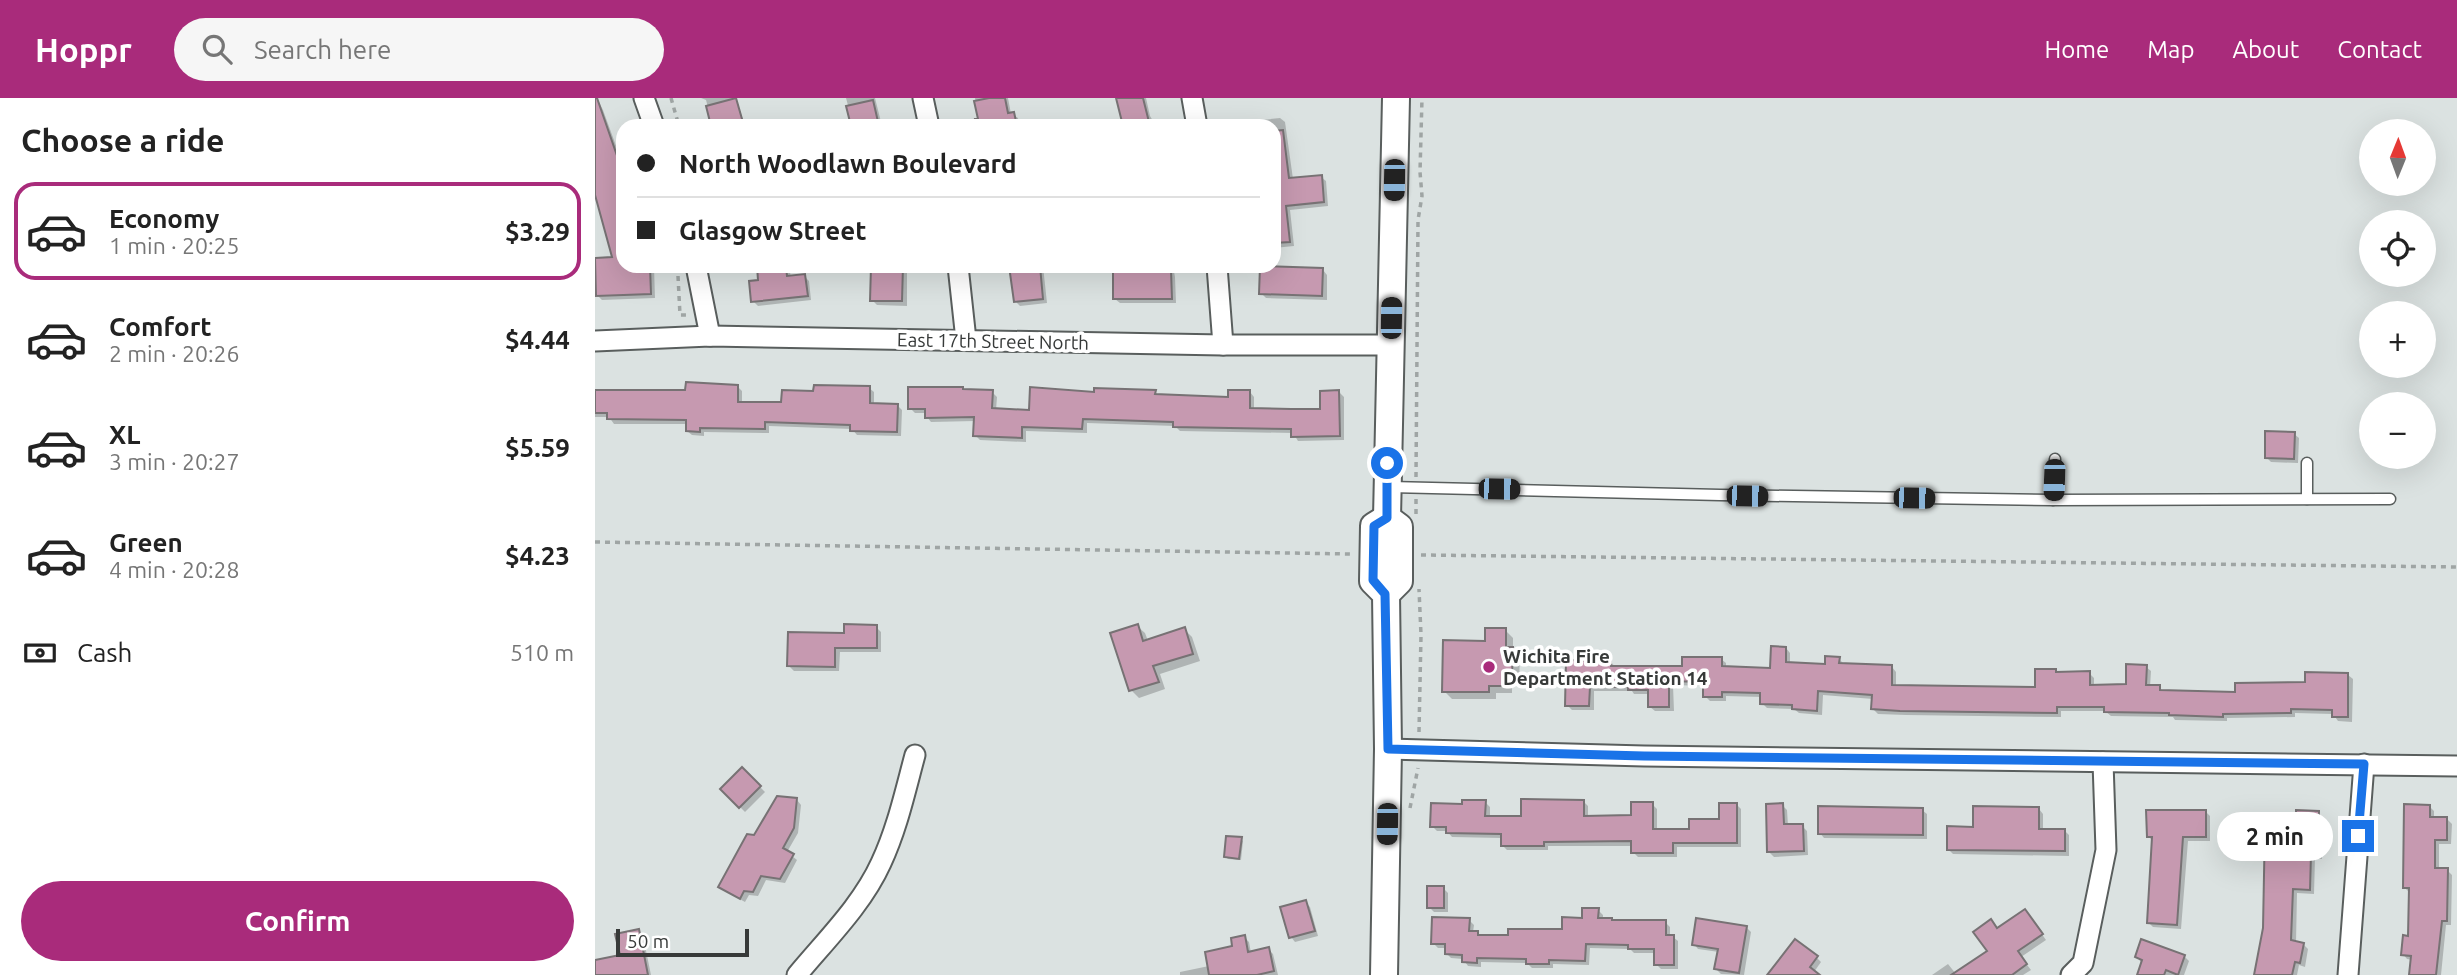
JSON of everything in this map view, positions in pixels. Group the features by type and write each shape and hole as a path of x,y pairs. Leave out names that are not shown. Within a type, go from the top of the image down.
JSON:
{"main road":[{"path":"1384,975 1388,749 1385,594 1373,580 1374,526 1387,518 1396,98"}],"street":[{"path":"644,98 652,119"},
{"path":"923,98 928,119"},
{"path":"1192,98 1196,119"},
{"path":"688,273 710,336"},
{"path":"959,273 966,340"},
{"path":"1218,273 1223,345"},
{"name":"East 17th Street North","path":"595,341 710,336 1223,345 1390,345"},
{"path":"1388,749 1644,756 2457,766"},
{"path":"797,975 849,913 880,865 898,818 915,755"},
{"path":"2071,975 2083,963 2106,850 2103,762"},
{"path":"2348,975 2364,764"}],"lane":[{"path":"2053,500 2055,459"},
{"path":"2307,463 2307,499"},
{"path":"1387,486 2053,500 2391,499"}],"path":[{"path":"671,98 677,119"},
{"path":"680,315 686,273"},
{"path":"595,542 1361,554"},
{"path":"1419,555 2457,567"}],"building":[{"path":"597,98 616,153 616,273 650,273 651,294 596,296 595,258 612,257 595,195"},
{"path":"736,98 742,119 709,119 706,106"},
{"path":"1005,98 1008,113 1014,112 1016,119 978,119 974,101"},
{"path":"1116,98 1143,98 1148,119 1121,119"},
{"path":"873,100 877,119 849,119 846,106"},
{"path":"1281,130 1289,178 1322,175 1324,202 1286,206 1290,242 1281,243"},
{"path":"1281,267 1323,268 1322,296 1259,294 1260,273 1281,273"},
{"path":"758,273 787,273 787,276 805,274 808,296 751,302 749,281 758,280"},
{"path":"871,273 903,273 902,301 870,301"},
{"path":"1010,273 1041,273 1043,299 1014,302"},
{"path":"1113,273 1171,273 1172,299 1113,299"},
{"path":"686,382 738,385 738,402 781,402 782,390 813,391 814,385 870,386 870,403 898,404 897,432 850,431 850,425 765,422 765,429 700,428 700,432 686,431 686,420 607,419 607,413 595,413 595,390 685,390"},
{"path":"908,387 993,390 992,408 1029,410 1030,387 1094,392 1094,388 1156,390 1155,394 1228,397 1228,390 1250,390 1250,408 1291,409 1320,409 1320,391 1339,390 1340,436 1291,437 1291,429 1173,427 1173,422 1083,419 1082,429 1022,427 1022,438 973,436 974,417 925,418 925,409 908,409"},
{"path":"2265,431 2295,432 2294,459 2265,458"},
{"path":"844,624 877,625 877,648 835,648 835,667 787,666 788,632 844,633"},
{"path":"1138,624 1143,641 1185,627 1193,654 1153,666 1159,682 1129,691 1110,633"},
{"path":"1485,628 1506,628 1506,647 1513,647 1512,675 1505,675 1505,686 1489,686 1489,692 1442,692 1443,640 1485,641"},
{"path":"1771,646 1786,647 1786,662 1825,664 1825,656 1840,657 1839,663 1892,665 1892,685 2035,687 2035,669 2056,669 2056,672 2090,671 2090,685 2126,684 2126,664 2147,665 2146,685 2160,685 2160,690 2235,692 2235,683 2305,682 2305,672 2348,673 2348,717 2332,717 2332,710 2291,709 2291,713 2223,714 2223,717 2104,712 2104,707 2057,707 2057,713 1900,711 1871,709 1872,695 1818,691 1817,711 1792,709 1792,705 1760,704 1760,693 1722,692 1722,697 1703,697 1703,682 1669,681 1669,707 1648,707 1648,690 1628,690 1628,687 1590,687 1589,706 1565,706 1566,660 1611,661 1611,666 1682,666 1682,657 1722,657 1722,666 1770,668"},
{"path":"742,767 761,786 739,808 720,789"},
{"path":"777,796 797,798 794,828 783,848 794,854 780,879 761,876 753,892 744,891 740,899 718,887 747,834 754,835"},
{"path":"1521,799 1584,800 1584,816 1631,815 1631,802 1653,802 1653,829 1689,829 1689,819 1719,819 1719,803 1737,803 1737,843 1673,843 1673,853 1631,853 1631,841 1544,842 1544,846 1501,846 1501,834 1446,833 1446,827 1430,827 1431,803 1462,804 1462,800 1486,800 1485,816 1521,816"},
{"path":"1783,803 1784,824 1803,824 1804,851 1767,852 1766,804"},
{"path":"2404,804 2430,805 2430,817 2447,817 2447,840 2435,840 2435,868 2448,868 2447,921 2442,921 2436,975 2409,975 2411,956 2401,955 2403,935 2408,936 2409,888 2403,888"},
{"path":"1818,806 1923,808 1923,835 1818,834"},
{"path":"1973,806 2039,807 2039,829 2065,829 2065,851 1947,850 1947,826 1973,827"},
{"path":"2146,810 2206,810 2206,837 2183,837 2177,925 2147,923 2152,837 2147,837"},
{"path":"2296,810 2319,811 2318,855 2311,854 2310,890 2293,889 2291,940 2304,943 2300,963 2295,962 2292,975 2254,975 2263,928 2265,822 2296,823"},
{"path":"1226,836 1242,837 1239,859 1224,857"},
{"path":"1427,886 1444,886 1444,908 1427,908"},
{"path":"1306,900 1315,931 1289,938 1280,907"},
{"path":"1582,908 1599,908 1598,918 1612,920 1666,920 1666,935 1674,935 1674,965 1654,965 1654,949 1628,949 1628,945 1586,944 1585,961 1549,960 1549,964 1526,964 1526,959 1477,958 1477,963 1462,962 1462,955 1445,954 1445,944 1431,944 1432,917 1470,918 1469,931 1478,931 1478,935 1508,935 1508,929 1562,929 1562,917 1582,918"},
{"path":"2025,909 2043,934 2018,951 2027,964 2012,975 1951,975 1987,951 1973,932 1991,919 1997,928"},
{"path":"1696,918 1747,926 1739,973 1714,969 1718,949 1692,945"},
{"path":"639,929 648,975 595,975 595,960 620,955 615,934"},
{"path":"1245,935 1248,952 1269,947 1274,971 1257,975 1209,975 1205,952 1232,946 1231,938"},
{"path":"1795,939 1818,956 1810,967 1820,975 1767,975"},
{"path":"2141,939 2185,955 2178,975 2166,970 2164,975 2137,975 2142,960 2135,957"}],"place":[{"name":"Wichita Fire Department Station 14","path":"1489,667"}],"route":[{"path":"1387,463 1387,518 1374,526 1373,580 1385,594 1388,749 1644,756 2364,764 2358,836"}]}
